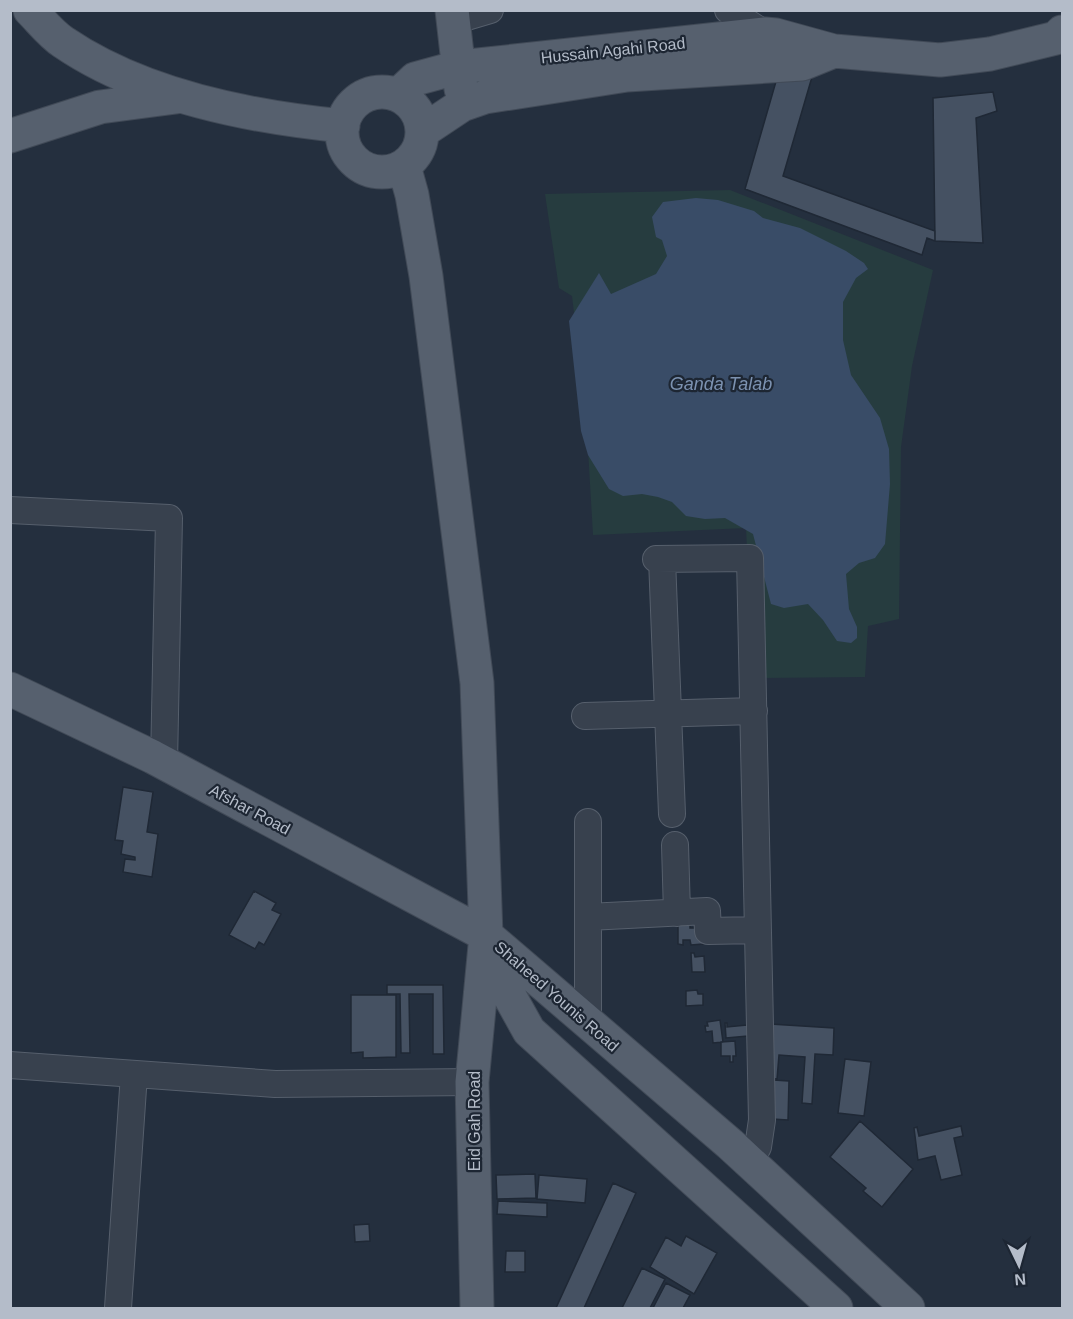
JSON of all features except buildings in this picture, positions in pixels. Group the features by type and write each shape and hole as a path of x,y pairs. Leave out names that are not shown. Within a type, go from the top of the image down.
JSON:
{"main road":[{"path":"30,10 61,41 113,73 181,97 284,121 343,126"},
{"path":"453,16 462,105"},
{"name":"Hussain Agahi Road","path":"398,95 415,79 459,67 765,34 834,51 940,60 990,54 1056,38 1062,32"},
{"name":"Hussain Agahi Road","path":"423,131 462,105 485,97 627,75 802,64 834,51"},
{"path":"387,92 398,95 416,110 423,131 421,144 414,157 404,166 390,172 375,171 361,166 350,155 344,141 343,126 353,105 363,97 387,92"},
{"path":"10,136 100,107 181,97"},
{"path":"404,166 412,195 426,276 477,683 486,935"},
{"name":"Afshar Road","path":"10,689 164,763 486,935"},
{"name":"Shaheed Younis Road","path":"486,935 749,1163 909,1308"},
{"name":"Shaheed Younis Road","path":"486,935 509,995 529,1031 836,1308"},
{"name":"Eid Gah Road","path":"477,1308 472,1082 486,935"}],"street":[{"path":"453,16 490,10"},
{"path":"728,10 765,34"},
{"path":"10,510 170,518 164,763"},
{"path":"672,814 659,559 750,558 762,1120 758,1147 749,1163"},
{"path":"585,716 754,711"},
{"path":"588,822 588,1023"},
{"path":"675,845 677,913"},
{"path":"588,917 707,911 708,931 758,930"},
{"path":"10,1065 275,1084 472,1082"},
{"path":"118,1308 134,1074"}],"green space":[{"name":"Ganda Talab","path":"730,190 933,270 912,366 901,447 899,619 868,626 865,677 753,678 746,528 593,535 586,415 572,296 559,288 545,194"}],"water":[{"name":"Ganda Talab","path":"696,198 718,200 754,211 763,218 800,228 846,251 864,263 868,269 856,278 843,302 843,340 851,375 880,418 889,449 890,484 885,544 875,558 859,563 846,574 849,609 857,627 857,638 851,643 837,641 823,620 808,604 784,608 771,604 753,534 725,518 705,519 686,516 672,502 658,497 642,494 623,496 609,489 588,455 581,431 569,321 599,273 611,294 656,274 667,256 662,240 656,237 652,217 663,202"}]}
